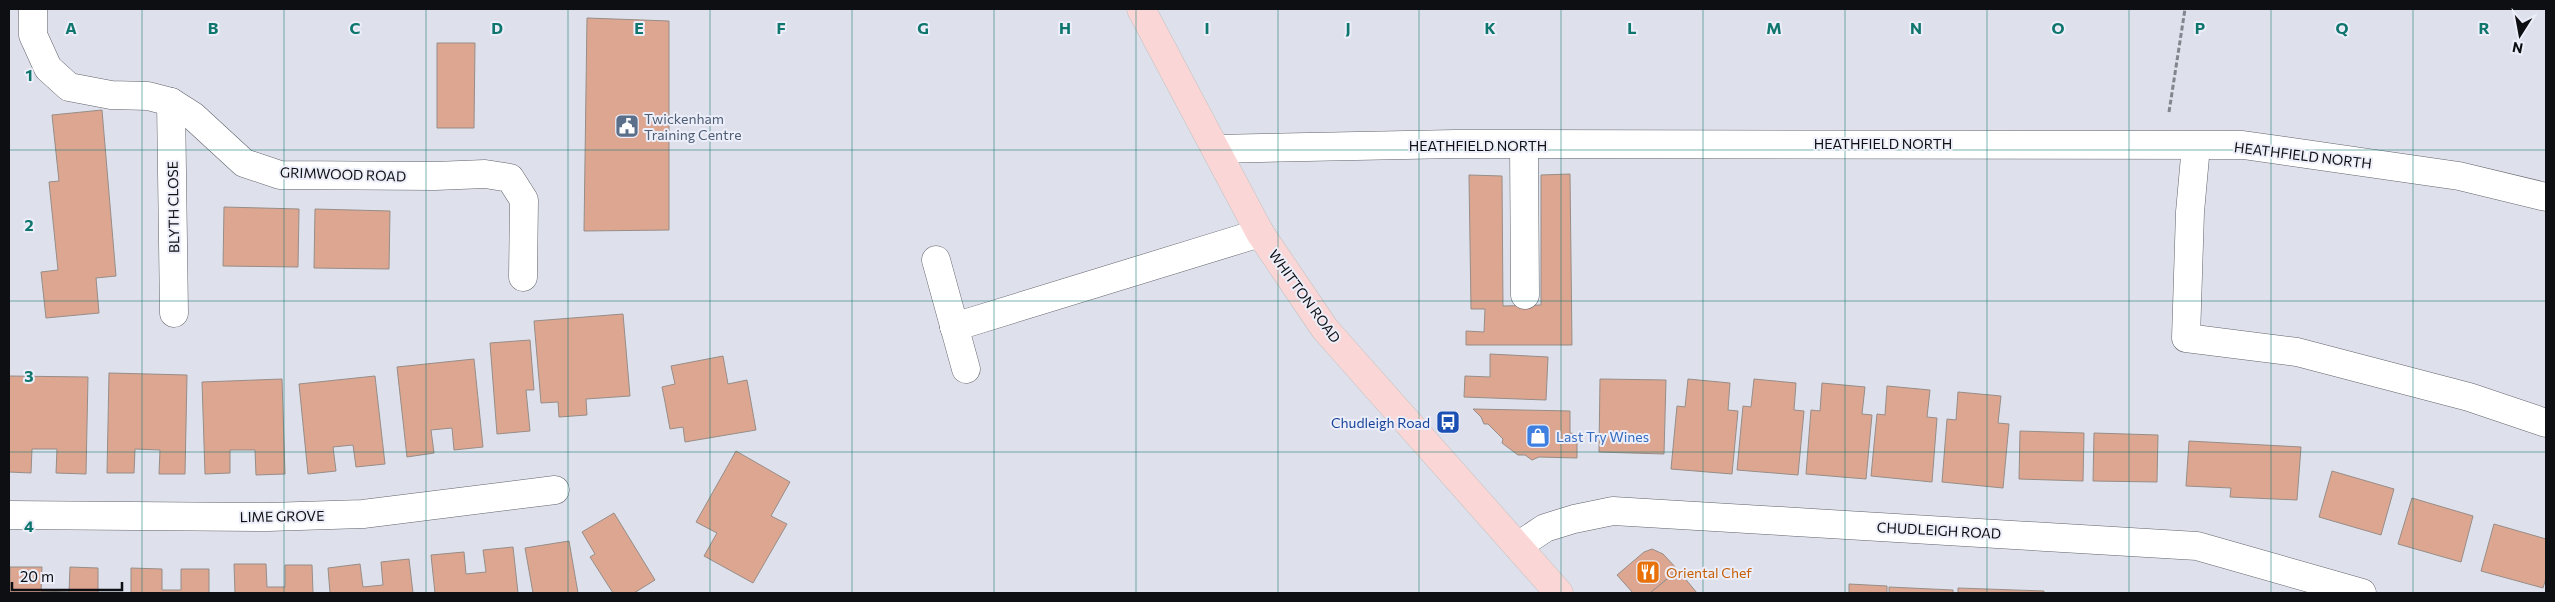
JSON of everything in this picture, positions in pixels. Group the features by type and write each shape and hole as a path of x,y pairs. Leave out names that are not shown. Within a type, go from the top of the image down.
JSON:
{"main road":[{"name":"WHITTON ROAD","path":"1141,9 1260,233 1325,329 1559,593"}],"street":[{"name":"GRIMWOOD ROAD","path":"32,9 33,35 48,68 69,87 111,95 148,96 171,102 193,116 244,163 280,174 434,176 485,174 510,178 524,200 523,277"},
{"name":"BLYTH CLOSE","path":"171,102 174,313"},
{"name":"HEATHFIELD NORTH","path":"1216,149 1454,144 1524,146 1828,143 2243,146 2459,176 2546,196"},
{"path":"1524,146 1525,295"},
{"path":"2196,146 2190,212 2186,338 2297,352 2469,397 2546,423"},
{"path":"954,327 1260,233"},
{"path":"936,260 966,369"},
{"name":"LIME GROVE","path":"9,515 268,517 363,514 555,490"},
{"name":"CHUDLEIGH ROAD","path":"1518,546 1545,528 1613,510 2197,546 2359,593"}],"path":[{"path":"2164,145 2185,9"}],"building":[{"name":"Twickenham Training Centre","path":"587,18 669,21 669,230 584,231"},
{"path":"437,43 475,43 474,128 437,128"},
{"path":"102,110 116,276 96,278 99,313 46,318 41,272 58,270 49,182 59,181 52,115"},
{"path":"1570,174 1572,345 1466,345 1466,331 1484,332 1485,309 1471,309 1469,175 1502,176 1503,306 1541,305 1541,175"},
{"path":"224,207 299,209 298,267 223,266"},
{"path":"315,209 390,211 389,269 314,268"},
{"path":"623,314 630,396 586,399 587,415 559,417 558,402 541,403 534,321"},
{"path":"530,340 534,390 526,390 530,431 497,434 490,343"},
{"path":"1490,354 1548,357 1546,400 1464,397 1465,376 1490,377"},
{"path":"723,356 728,384 747,380 756,430 685,442 683,427 670,429 662,387 675,384 671,366"},
{"path":"474,359 483,447 454,450 452,428 431,430 434,453 407,457 397,367"},
{"path":"109,373 187,375 185,474 159,474 160,450 135,449 134,473 107,473"},
{"path":"9,376 88,377 86,474 56,473 57,449 32,449 31,473 9,472"},
{"path":"375,376 385,464 356,467 353,445 333,447 336,471 308,474 299,384"},
{"path":"282,379 285,474 256,475 255,450 230,450 230,473 205,474 202,382"},
{"path":"1600,379 1666,380 1664,454 1599,452"},
{"path":"1688,379 1730,383 1728,410 1738,411 1732,474 1671,469 1677,406 1685,407"},
{"path":"1754,379 1796,383 1794,410 1804,411 1798,475 1737,470 1743,406 1751,407"},
{"path":"1822,383 1865,387 1862,414 1872,415 1866,479 1806,474 1811,410 1820,411"},
{"path":"1887,386 1930,390 1927,417 1937,418 1932,482 1871,476 1877,414 1885,415"},
{"path":"1958,392 2001,396 1998,423 2009,424 2003,488 1942,482 1947,419 1956,420"},
{"name":"Last Try Wines","path":"1473,409 1570,411 1570,433 1577,434 1577,458 1539,457 1532,460 1525,455 1518,455 1502,443 1503,439 1488,424 1484,424 1481,417"},
{"path":"2020,431 2084,433 2083,481 2019,479"},
{"path":"2094,433 2158,435 2157,482 2093,481"},
{"path":"2189,441 2301,447 2297,500 2230,497 2231,488 2186,486"},
{"path":"736,451 790,482 771,516 787,524 753,583 704,556 717,533 696,522"},
{"path":"2332,471 2394,489 2381,535 2319,517"},
{"path":"2412,498 2473,516 2461,562 2398,544"},
{"path":"614,513 655,580 634,593 613,593 590,557 595,554 582,532"},
{"path":"2494,524 2546,539 2546,578 2543,588 2481,571"},
{"path":"569,541 578,593 533,593 525,548"},
{"path":"513,547 518,593 435,593 431,555 464,552 466,574 486,572 483,550"},
{"name":"Oriental Chef","path":"1652,549 1663,554 1678,570 1650,593 1633,593 1617,575 1644,552"},
{"path":"409,559 413,593 330,593 328,568 360,564 363,587 383,585 381,562"},
{"path":"234,564 266,564 267,587 285,587 285,565 312,565 313,593 235,593"},
{"path":"10,567 42,567 41,591 69,592 70,567 98,568 98,593 10,593"},
{"path":"131,568 162,569 162,590 181,590 181,569 209,569 209,593 131,593"},
{"path":"1678,570 1697,593 1650,593"},
{"path":"1849,584 1887,586 1887,593 1849,593"},
{"path":"1889,587 1953,590 1953,593 1889,593"},
{"path":"1958,588 2044,591 2044,593 1958,593"}],"place":[{"name":"Twickenham Training Centre","path":"627,126"},
{"name":"Chudleigh Road","path":"1448,422"},
{"name":"Last Try Wines","path":"1538,436"},
{"name":"Oriental Chef","path":"1648,572"}]}
